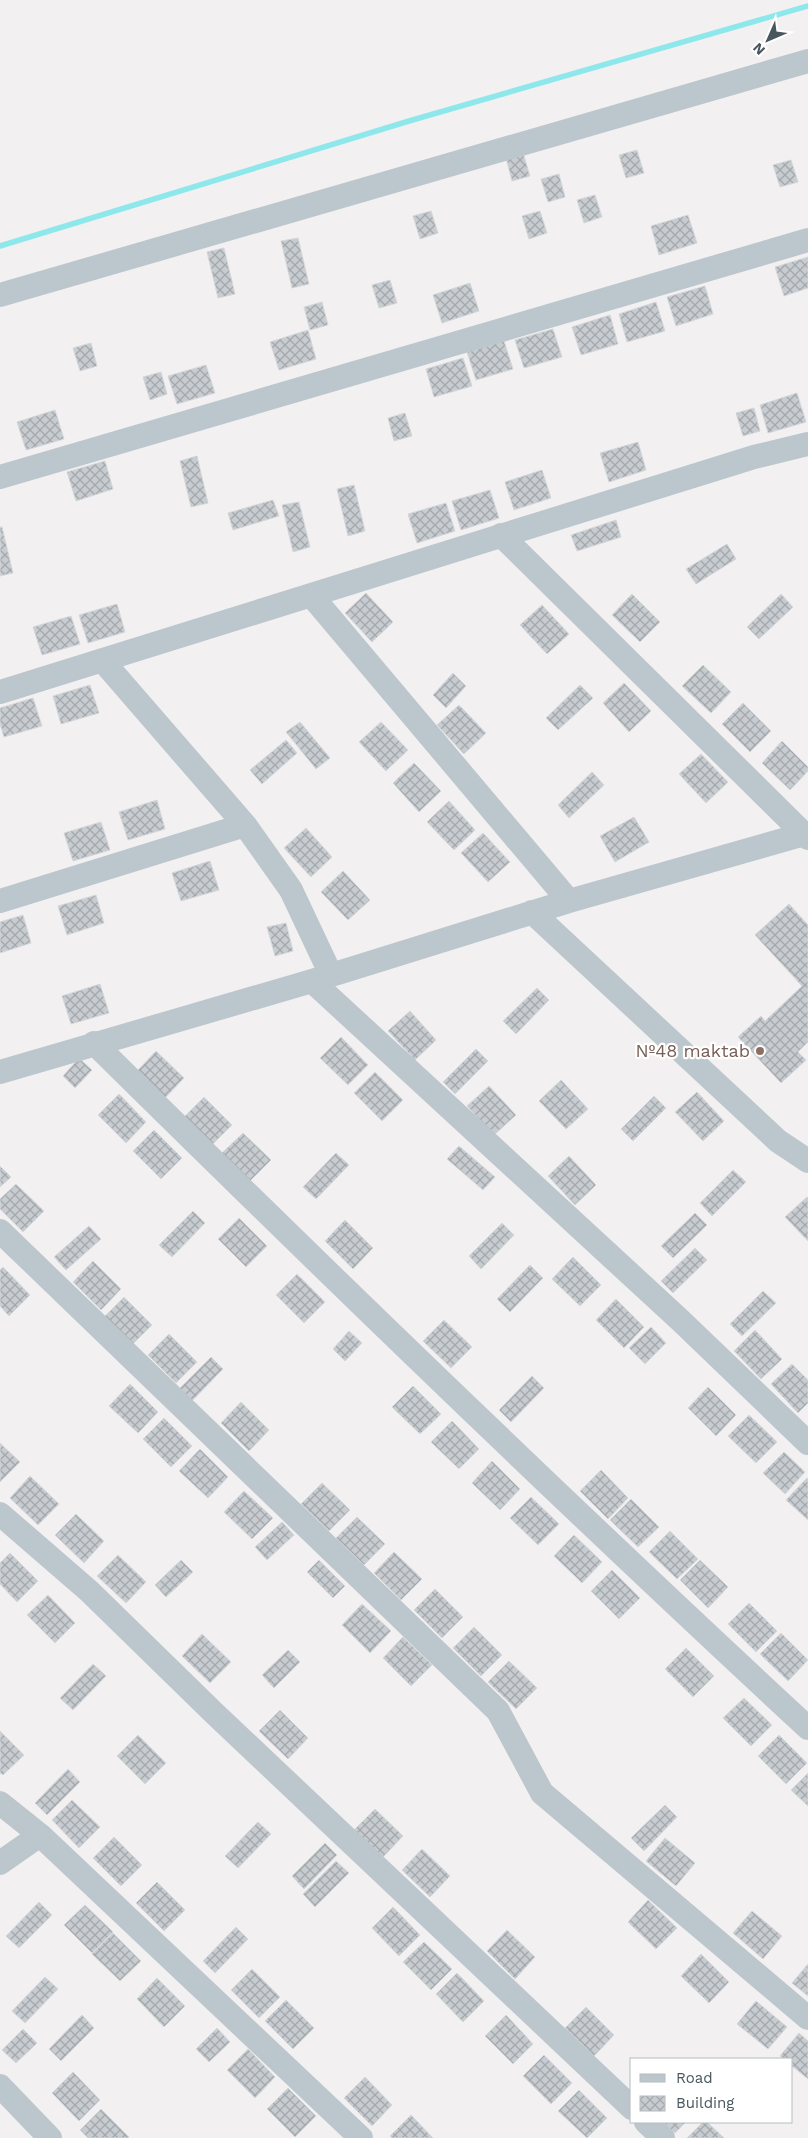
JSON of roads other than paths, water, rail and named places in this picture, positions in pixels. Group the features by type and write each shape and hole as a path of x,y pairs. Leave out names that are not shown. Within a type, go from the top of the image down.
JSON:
{"street":[{"path":"0,295 808,61"},
{"path":"0,477 808,240"},
{"path":"0,692 754,457 808,444"},
{"path":"501,535 807,835"},
{"path":"311,595 569,901"},
{"path":"102,660 245,825 291,890 322,978 808,1442"},
{"path":"0,901 245,825"},
{"path":"0,1072 322,978 569,901 807,835"},
{"path":"532,912 778,1141 808,1161"},
{"path":"94,1043 604,1540 808,1728"},
{"path":"0,1231 498,1711 542,1793 808,2018"},
{"path":"0,1514 90,1591 214,1713 630,2106"},
{"path":"0,1803 40,1835 361,2138"},
{"path":"0,1863 40,1835"},
{"path":"0,2086 50,2138"},
{"path":"647,2123 663,2138"}],"waterway":[{"path":"0,246 409,121 808,6"}],"place":[{"name":"№48 maktab","path":"760,1051"}]}
